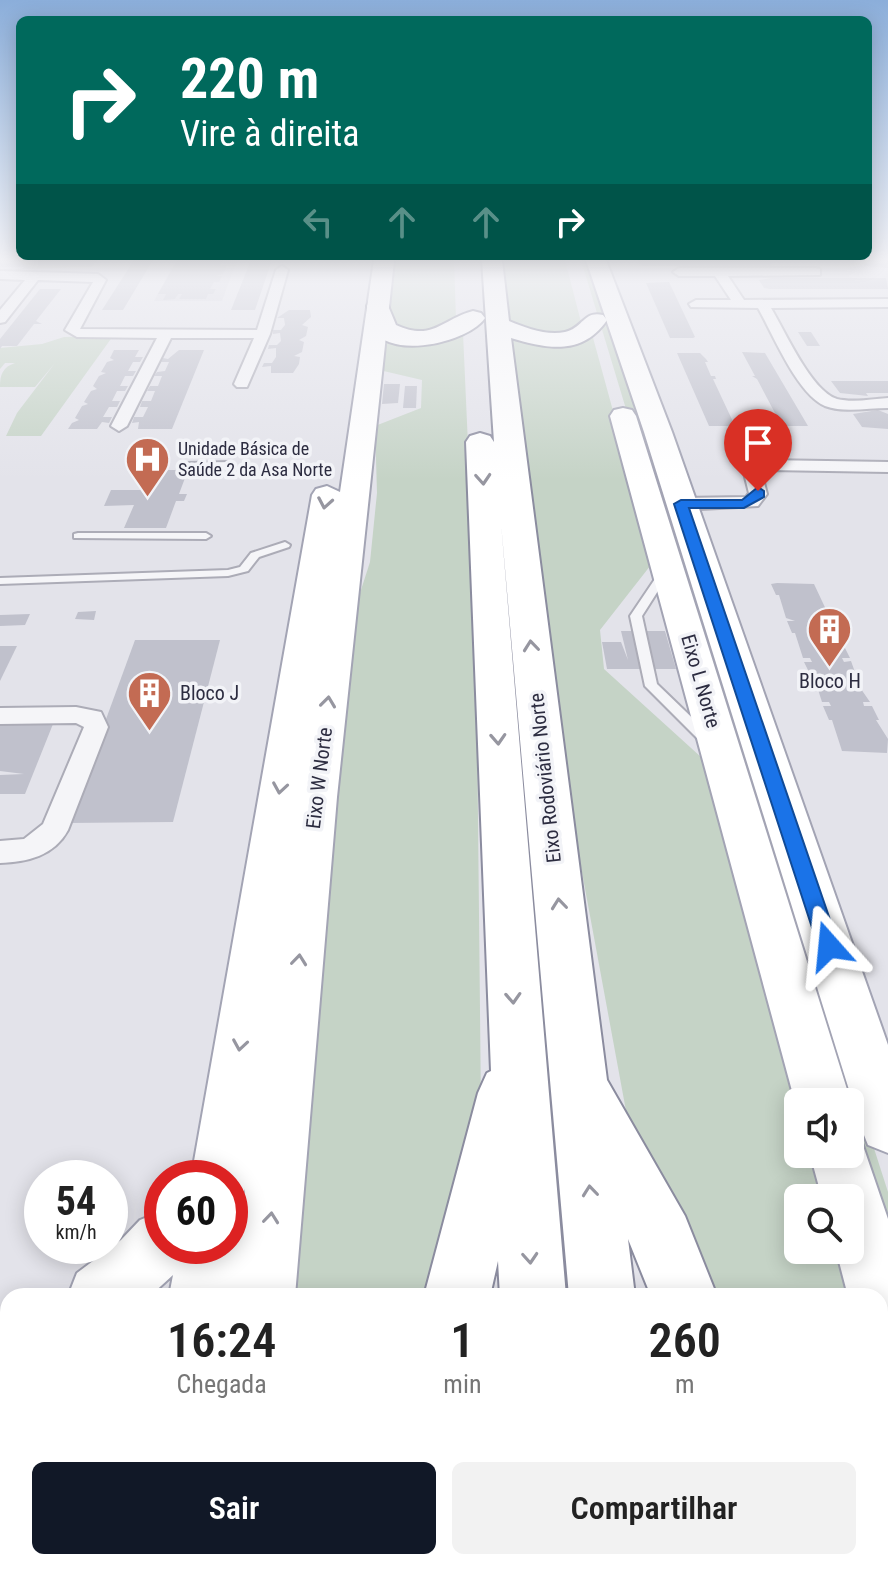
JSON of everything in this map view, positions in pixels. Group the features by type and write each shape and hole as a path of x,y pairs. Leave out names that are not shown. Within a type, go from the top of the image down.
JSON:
{"highway":[{"path":"398,333 413,338 452,333"},
{"name":"Eixo Rodoviário Norte","path":"482,333 517,1056 532,1288"},
{"name":"Eixo Rodoviário Norte","path":"483,333 601,1288"},
{"path":"525,333 537,338 569,339 582,333"},
{"path":"459,1288 517,1056"},
{"path":"578,1084 662,1239 681,1288"}],"main road":[{"name":"Eixo W Norte","path":"223,1160 353,333"},
{"name":"Eixo W Norte","path":"264,1288 316,797 375,333"},
{"name":"Eixo L Norte","path":"599,333 819,1088"},
{"name":"Eixo L Norte","path":"620,333 681,504 888,1125"},
{"path":"843,1168 878,1288"},
{"path":"110,1288 144,1261"},
{"path":"202,1288 206,1264"}],"street":[{"path":"130,333 263,334 242,384"},
{"path":"780,333 804,374 823,398 835,403 888,403"},
{"path":"119,426 166,334"},
{"path":"681,504 751,502 758,494 753,473 765,465 888,467"},
{"path":"0,716 76,715 92,718 96,727 54,830 43,843 22,852 0,852"}],"lane":[{"path":"187,466 230,465"},
{"path":"78,536 206,536"},
{"path":"0,581 228,573 244,569 255,555 285,545"}],"green space":[{"path":"381,333 463,333 476,624 481,1108 432,1288 277,1288 351,621 370,562 377,493 375,426 421,408 422,380 375,369"},
{"path":"532,333 561,333 539,337"},
{"path":"603,333 612,333 855,1088 845,1088"},
{"path":"592,334 654,561 600,630 604,669 712,767 794,1088 784,1088 784,1168 822,1168 827,1184 784,1184 784,1264 850,1264 858,1288 692,1288 636,1165 555,726 505,336"},
{"path":"113,336 41,436 6,436 17,413 55,363 35,387 0,387 3,372 15,363 5,363 0,369 0,348 42,344 64,337"},
{"path":"864,1117 888,1192 888,1269 864,1184 857,1168 864,1168"}],"building":[{"path":"5,333 27,333 17,346 2,346 0,349 0,339"},
{"path":"280,333 307,333 299,340 304,342 302,352 294,356 300,357 293,373 271,373 271,366 262,367 264,363 272,363 276,357 276,348 268,349 269,345 277,345 281,341"},
{"path":"668,333 693,333 695,337 693,338 670,338"},
{"path":"799,333 812,333 820,346 807,346"},
{"path":"114,350 139,350 135,357 143,357 140,362 133,362 128,371 136,371 133,376 125,376 120,386 128,386 125,391 117,391 112,401 120,401 117,407 109,407 103,417 112,417 109,423 102,422 97,429 68,429 79,420 75,418 82,406 88,404 84,402 91,391 97,389 93,386 99,376 106,373 101,372 107,362 114,360 110,358"},
{"path":"179,350 204,350 172,429 138,429 139,422 132,423 134,417 143,417 148,407 140,407 142,401 151,401 155,391 147,391 150,386 158,386 162,376 154,376 157,372 165,371 169,362 161,362 163,358 168,359"},
{"path":"742,352 765,353 808,426 782,426 777,417 768,417 776,415 757,379 752,376 755,376"},
{"path":"677,353 700,353 706,359 735,426 709,426"},
{"path":"831,381 888,381 888,393 866,393 868,396 840,393"},
{"path":"384,384 400,384 398,403 382,404"},
{"path":"405,386 417,386 416,408 403,408"},
{"path":"878,410 888,414 888,429 862,427 853,414"},
{"name":"Unidade Básica de Saúde 2 da Asa Norte","path":"149,470 188,470 179,494 187,494 184,501 176,501 166,528 124,528 134,505 104,506 111,490 140,490"},
{"name":"Bloco H","path":"771,584 814,584 830,618 823,618 832,621 840,646 844,646 850,658 842,658 844,662 851,661 861,689 870,702 863,702 864,706 872,706 879,720 876,720 888,739 887,753 842,751 832,720 829,720 823,706 831,706 829,702 822,702 813,674 804,662 812,662 810,658 803,658 795,633 792,633 787,621 795,621 786,618 779,595 776,595"},
{"path":"96,611 94,620 75,619 78,612"},
{"path":"30,614 25,625 0,626 0,615"},
{"path":"621,631 665,631 676,669 607,669 602,642 621,642 628,660"},
{"name":"Bloco J","path":"135,640 220,640 173,822 68,823"},
{"path":"0,646 17,646 0,681"},
{"path":"55,719 25,794 0,794 0,775 24,774 0,771 0,720"}],"place":[{"name":"Unidade Básica de Saúde 2 da Asa Norte","path":"147,498"},
{"name":"Bloco H","path":"830,668"},
{"name":"Bloco J","path":"149,732"}],"route":[{"path":"758,491 758,497 744,504 681,504 829,946"}]}
